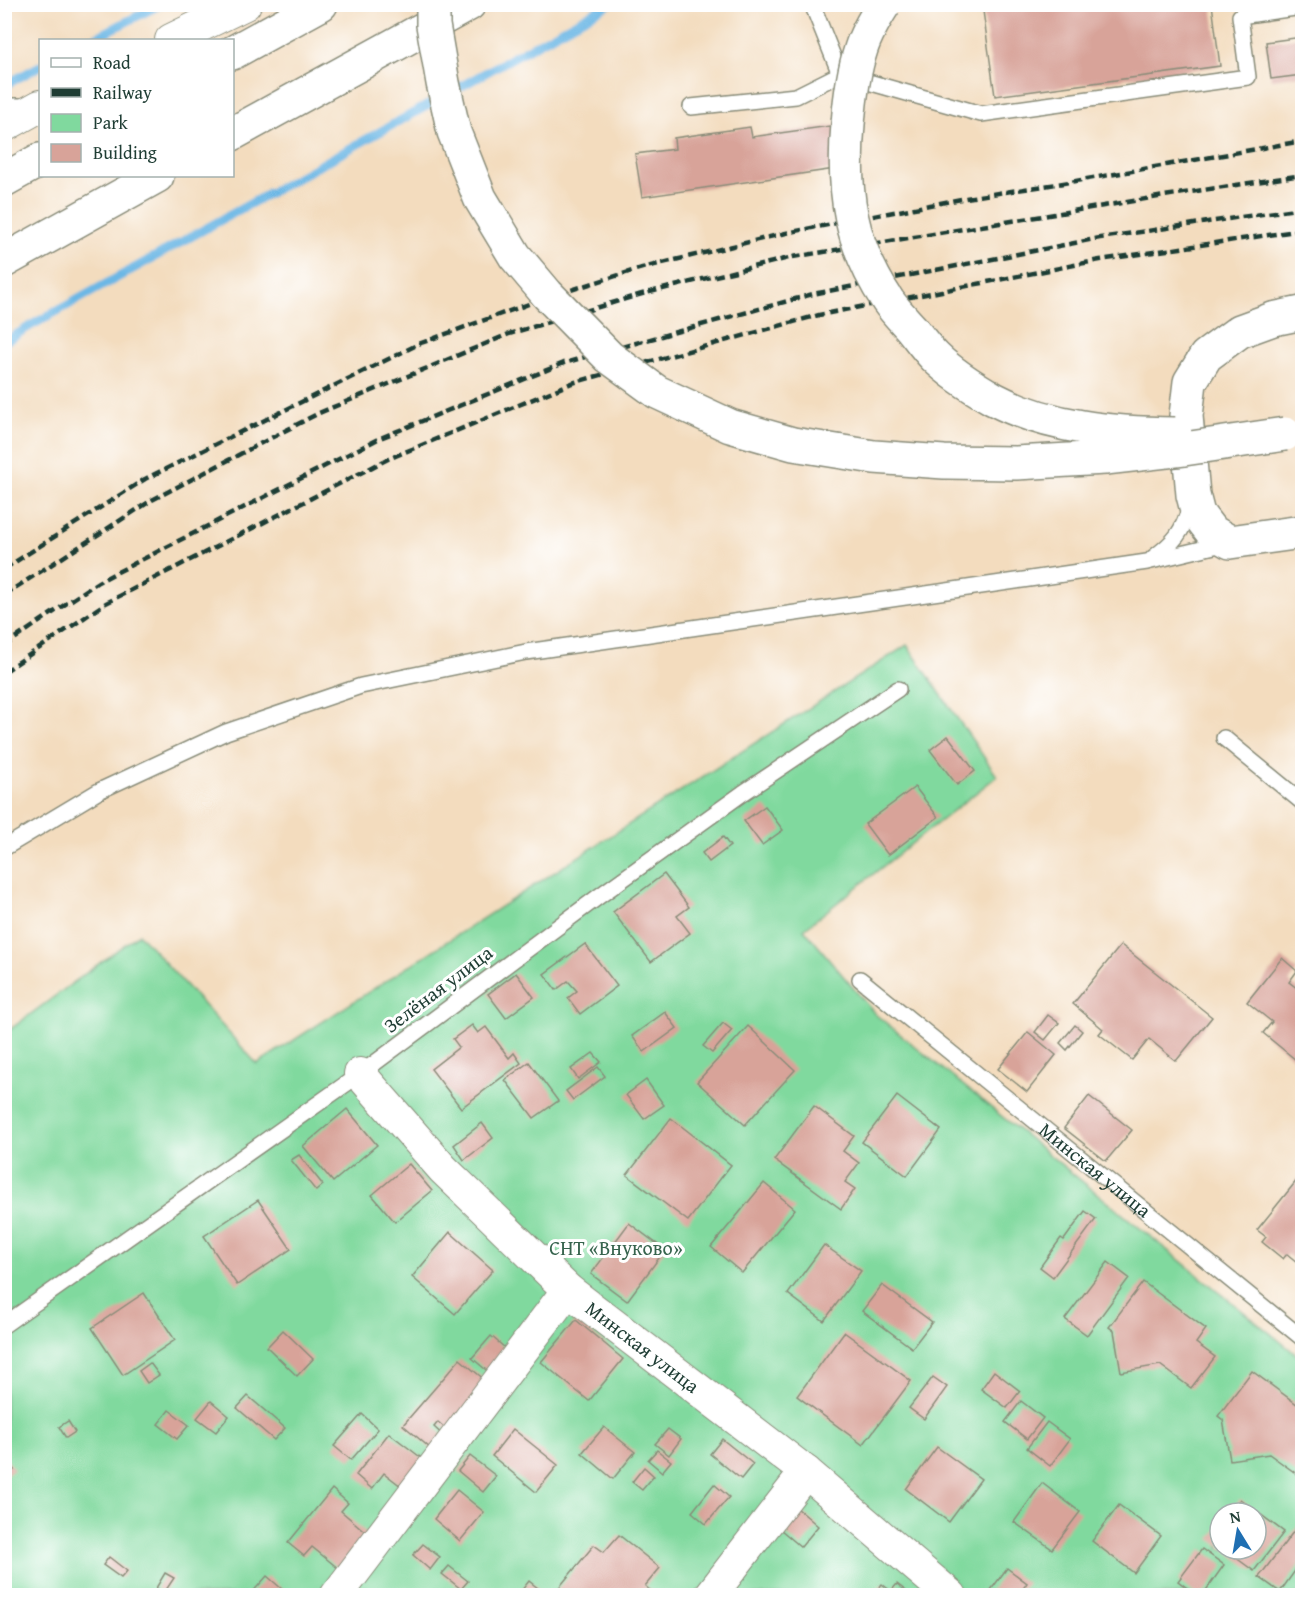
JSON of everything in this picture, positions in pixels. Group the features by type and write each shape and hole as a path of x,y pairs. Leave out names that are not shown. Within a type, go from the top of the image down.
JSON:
{"main road":[{"path":"234,53 321,4"},
{"path":"433,4 433,25 454,132 480,198 515,256 547,294 609,357 657,392 730,426 793,444 874,456 944,462 1017,463 1105,458 1294,433"},
{"path":"234,133 469,4"},
{"path":"884,4 861,47 853,83 845,158 847,192 863,256 889,303 935,357 966,382 996,400 1067,424 1100,430 1152,433 1294,433"},
{"path":"4,180 39,161"},
{"path":"4,261 156,177"},
{"path":"1302,313 1273,319 1240,332 1206,356 1190,382 1186,416 1193,495 1198,514 1211,531 1230,542 1302,532"}],"street":[{"path":"173,39 244,4"},
{"path":"4,126 39,107"},
{"name":"Минская улица","path":"360,1074 443,1169 568,1290 806,1472 951,1596"},
{"path":"336,1596 568,1290"},
{"path":"710,1596 806,1472"}],"lane":[{"path":"812,4 840,74"},
{"path":"691,107 796,96 840,74 981,114 1248,77 1240,16 1302,7"},
{"path":"4,106 39,106"},
{"path":"1148,562 1172,544 1186,524 1193,495"},
{"path":"4,848 99,791 226,732 361,686 526,652 1148,562 1230,542"},
{"name":"Зелёная улица","path":"4,1325 360,1074 598,897 743,793 898,689"},
{"path":"1224,738 1302,802"},
{"name":"Минская улица","path":"860,979 1302,1338"}],"green space":[{"name":"СНТ «Внуково»","path":"907,645 997,776 804,929 875,1014 1302,1359 1302,1595 5,1595 4,1034 139,934 257,1064"}],"building":[{"path":"1028,4 1212,4 1220,66 995,96 983,11"},
{"path":"1302,37 1302,75 1271,79 1266,42"},
{"path":"837,125 842,168 642,197 635,154 675,149 674,138 750,127 752,137"},
{"path":"948,736 975,771 957,785 930,750"},
{"path":"915,787 938,817 888,855 865,824"},
{"path":"765,806 783,830 762,845 744,821"},
{"path":"723,837 730,846 709,862 702,853"},
{"path":"664,874 689,907 677,916 690,933 651,962 613,912"},
{"path":"585,944 617,986 580,1014 568,998 577,991 568,981 556,990 544,974"},
{"path":"1121,945 1212,1017 1176,1061 1149,1039 1132,1060 1099,1034 1103,1029 1073,1004"},
{"path":"1282,958 1297,971 1289,982 1302,992 1302,1065 1263,1033 1272,1022 1247,1002"},
{"path":"516,973 534,997 506,1018 488,994"},
{"path":"665,1012 677,1028 644,1052 632,1036"},
{"path":"1048,1015 1059,1023 1045,1040 1035,1032"},
{"path":"723,1023 732,1030 712,1053 703,1046"},
{"path":"472,1025 478,1033 486,1027 509,1058 514,1053 521,1063 461,1108 431,1069 459,1047 453,1039"},
{"path":"1075,1025 1082,1031 1067,1050 1060,1043"},
{"path":"748,1026 795,1070 745,1125 697,1082"},
{"path":"1028,1032 1056,1055 1027,1092 998,1069"},
{"path":"593,1053 601,1062 578,1079 571,1069"},
{"path":"529,1062 558,1101 534,1118 505,1080"},
{"path":"598,1067 605,1076 573,1100 566,1091"},
{"path":"646,1080 664,1105 644,1119 626,1095"},
{"path":"897,1096 941,1130 907,1176 862,1142"},
{"path":"1089,1096 1132,1130 1106,1161 1064,1128"},
{"path":"814,1106 854,1136 843,1151 859,1163 845,1182 855,1189 841,1209 774,1160"},
{"path":"347,1109 377,1145 333,1182 303,1146"},
{"path":"671,1118 731,1165 688,1221 627,1175"},
{"path":"482,1123 493,1138 464,1160 454,1145"},
{"path":"299,1155 323,1185 316,1191 291,1160"},
{"path":"409,1164 432,1191 395,1222 372,1195"},
{"path":"1302,1174 1302,1266 1287,1254 1283,1259 1262,1242 1266,1237 1257,1230"},
{"path":"764,1183 795,1209 742,1273 711,1247"},
{"path":"258,1200 291,1249 237,1285 204,1236"},
{"path":"1085,1211 1096,1219 1053,1277 1040,1267"},
{"path":"629,1223 665,1250 627,1301 591,1274"},
{"path":"450,1232 493,1270 455,1314 412,1277"},
{"path":"824,1245 861,1271 824,1321 788,1294"},
{"path":"1108,1262 1129,1278 1087,1335 1065,1319"},
{"path":"1143,1282 1206,1329 1196,1343 1215,1357 1191,1388 1160,1365 1121,1372 1114,1331 1109,1327"},
{"path":"882,1285 932,1322 912,1348 862,1311"},
{"path":"144,1293 175,1340 123,1375 92,1328"},
{"path":"576,1320 623,1359 589,1401 541,1362"},
{"path":"283,1330 313,1359 297,1376 267,1347"},
{"path":"844,1332 911,1381 863,1445 797,1396"},
{"path":"491,1336 511,1353 492,1375 472,1358"},
{"path":"460,1359 492,1386 451,1433 438,1422 434,1427 449,1441 437,1454 403,1425"},
{"path":"150,1363 159,1375 147,1383 139,1371"},
{"path":"994,1371 1020,1391 1007,1408 981,1389"},
{"path":"1252,1371 1302,1408 1301,1477 1269,1454 1230,1460 1223,1420 1218,1416"},
{"path":"933,1377 947,1387 924,1419 909,1408"},
{"path":"248,1396 285,1428 274,1440 237,1408"},
{"path":"211,1401 229,1416 216,1432 197,1418"},
{"path":"1021,1401 1043,1418 1027,1439 1005,1422"},
{"path":"169,1410 189,1425 177,1439 158,1424"},
{"path":"362,1414 378,1429 351,1460 334,1446"},
{"path":"68,1421 75,1432 66,1438 59,1427"},
{"path":"1047,1422 1070,1439 1050,1466 1027,1448"},
{"path":"604,1427 635,1452 613,1479 582,1453"},
{"path":"513,1429 558,1465 536,1492 492,1456"},
{"path":"668,1429 681,1439 669,1455 655,1444"},
{"path":"389,1433 428,1463 406,1490 384,1473 372,1489 356,1475"},
{"path":"722,1439 753,1464 741,1479 710,1454"},
{"path":"937,1447 981,1479 949,1522 906,1489"},
{"path":"657,1450 671,1461 662,1472 648,1460"},
{"path":"470,1456 496,1476 483,1492 458,1471"},
{"path":"6,1458 14,1470 4,1476 4,1459"},
{"path":"644,1467 654,1476 642,1490 632,1482"},
{"path":"1042,1483 1080,1512 1052,1549 1014,1522"},
{"path":"714,1484 729,1497 706,1524 692,1512"},
{"path":"332,1489 348,1503 341,1511 368,1534 339,1569 312,1547 304,1556 288,1543"},
{"path":"457,1490 484,1512 460,1541 434,1519"},
{"path":"1119,1505 1161,1536 1134,1573 1092,1541"},
{"path":"797,1508 818,1526 801,1547 780,1529"},
{"path":"1268,1520 1284,1532 1268,1553"},
{"path":"1300,1523 1302,1525 1302,1561 1280,1592 1259,1577"},
{"path":"619,1535 660,1568 645,1586 657,1596 552,1596 594,1545 604,1552"},
{"path":"423,1544 440,1557 430,1570 413,1555"},
{"path":"1202,1549 1208,1553 1208,1561 1218,1561 1224,1565 1202,1596 1198,1596 1178,1581"},
{"path":"109,1557 127,1571 121,1578 103,1565"},
{"path":"1240,1561 1262,1561 1254,1571"},
{"path":"449,1566 468,1581 461,1589 442,1574"},
{"path":"1007,1568 1027,1583 1018,1596 990,1596 988,1594"},
{"path":"165,1573 174,1578 164,1593 156,1588"},
{"path":"267,1576 290,1596 249,1596"},
{"path":"529,1581 539,1589 534,1596 517,1596"},
{"path":"882,1584 891,1591 897,1584 910,1594 908,1596 872,1596"}],"waterway":[{"path":"93,39 161,4"},
{"path":"451,92 609,4"},
{"path":"7,84 39,67"},
{"path":"4,342 439,99"}],"railway":[{"path":"4,569 145,479 421,343 548,297 642,268 786,233 966,198 1302,141"},
{"path":"4,595 152,500 319,413 509,334 642,294 793,257 1302,175"},
{"path":"4,646 98,582 378,439 564,363 813,294 1100,238 1302,208"},
{"path":"4,672 106,603 388,459 572,383 819,315 1100,260 1302,230"}]}
